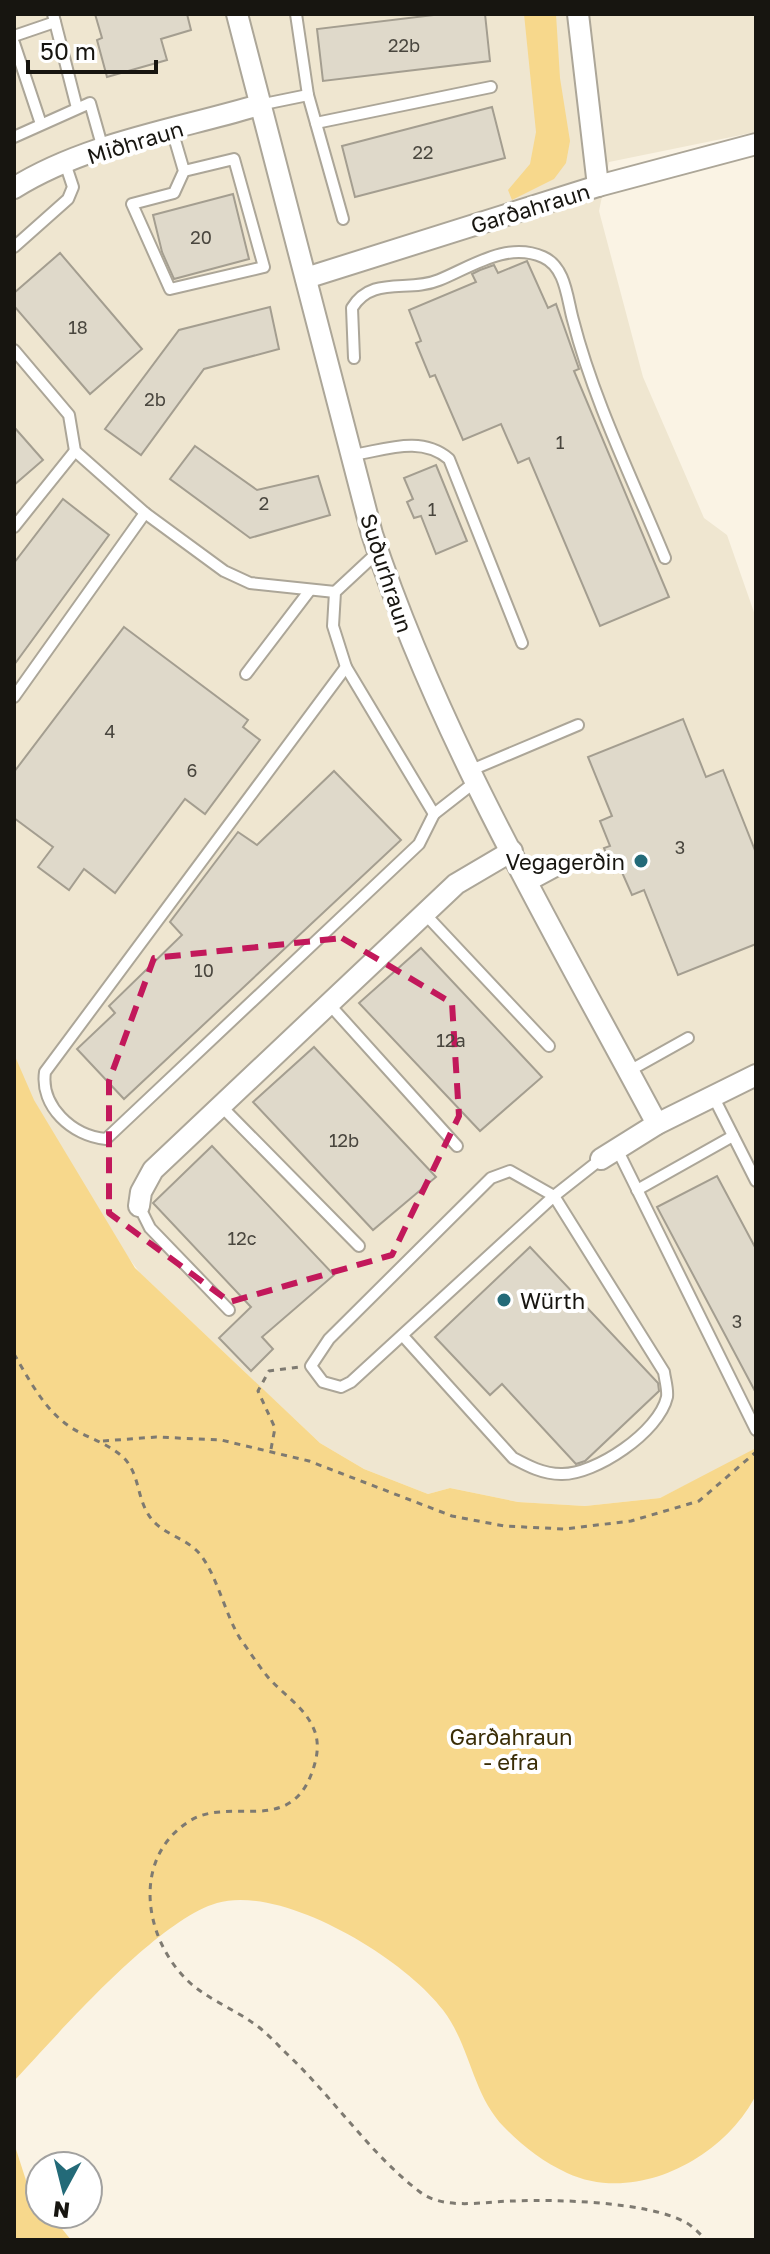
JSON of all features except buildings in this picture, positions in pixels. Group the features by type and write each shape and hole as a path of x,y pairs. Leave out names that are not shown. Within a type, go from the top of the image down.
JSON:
{"street":[{"path":"237,14 306,278"},
{"path":"578,14 598,186"},
{"name":"Miðhraun","path":"14,188 65,163 103,149 259,105"},
{"name":"Garðahraun","path":"306,278 598,186 756,144"},
{"name":"Suðurhraun","path":"306,278 378,552 415,655 472,776 657,1124"},
{"path":"139,1206 141,1192 153,1170 456,884 512,851"},
{"path":"609,1154 657,1124 756,1075"}],"lane":[{"path":"296,14 308,95 343,219"},
{"path":"14,36 54,18 77,108"},
{"path":"14,43 41,124"},
{"path":"316,123 491,87"},
{"path":"259,105 308,95"},
{"path":"14,137 90,103 103,149"},
{"path":"172,130 184,171 174,193 132,204 170,289 264,267 234,159 184,171"},
{"path":"14,247 68,199 73,187 65,163"},
{"path":"354,358 352,308 369,290 380,286 420,286 489,257 512,253 529,254 552,263 562,278 583,355 665,558"},
{"path":"14,350 69,415 75,451 145,513 234,577 250,583 335,592"},
{"path":"353,455 417,445 434,448 449,459 522,643"},
{"path":"15,525 75,451"},
{"path":"14,697 145,513"},
{"path":"378,552 335,592 333,626 346,667 434,814"},
{"path":"246,674 310,590"},
{"path":"346,667 45,1072 42,1088 51,1107 89,1138 106,1139 419,844 434,814 472,776 578,725"},
{"path":"530,885 569,864"},
{"path":"425,914 549,1046"},
{"path":"329,1004 457,1146"},
{"path":"629,1071 688,1038"},
{"path":"713,1096 756,1181"},
{"path":"221,1106 359,1246"},
{"path":"637,1190 733,1136"},
{"path":"403,1336 513,1458 531,1468 563,1474 582,1472 613,1458 660,1412 668,1394 664,1372 554,1196 510,1171 491,1178 329,1339 311,1366 323,1382 341,1387 403,1336 554,1196 609,1154 637,1190 756,1430"},
{"path":"139,1206 150,1228 229,1310"}],"path":[{"path":"14,1354 34,1389 60,1420 83,1435 103,1441 156,1437 221,1440 271,1449 452,1516 504,1526 564,1529 631,1521 699,1501 756,1452"},
{"path":"271,1449 275,1428 258,1391 269,1371 311,1366"},
{"path":"103,1441 127,1461 140,1486 146,1511 158,1527 198,1552 238,1635 268,1677 302,1709 316,1733 317,1759 307,1784 288,1805 259,1813 219,1812 189,1820 164,1844 152,1876 149,1911 162,1950 187,1981 257,2025 304,2069 383,2158 423,2195 456,2203 520,2200 650,2209 686,2222 706,2240"}],"highlighted area":[{"path":"342,938 452,1003 459,1116 392,1255 230,1302 109,1213 109,1081 154,958"}],"shaded area":[{"path":"14,14 756,14 756,132 609,162 599,211 643,377 704,518 727,535 756,618 756,1483 704,1476 660,1498 585,1506 518,1502 450,1488 428,1494 364,1469 320,1443 140,1273 14,1105"}],"green space":[{"path":"524,14 556,14 560,78 570,141 566,163 554,179 512,200 508,190 530,164 536,132"},
{"name":"Garðahraun - efra","path":"14,1054 34,1100 135,1268 320,1443 364,1469 428,1494 450,1488 518,1502 585,1506 660,1498 756,1448 756,2095 742,2118 700,2156 675,2170 649,2179 621,2183 594,2181 550,2164 518,2141 493,2114 452,2024 425,1990 401,1969 340,1930 307,1915 244,1900 217,1903 193,1914 138,1954 14,2081"},
{"path":"14,2143 24,2174 24,2230 63,2230 71,2240 14,2240"}],"place":[{"name":"Vegagerðin","path":"641,861"},
{"name":"Würth","path":"504,1300"}]}
